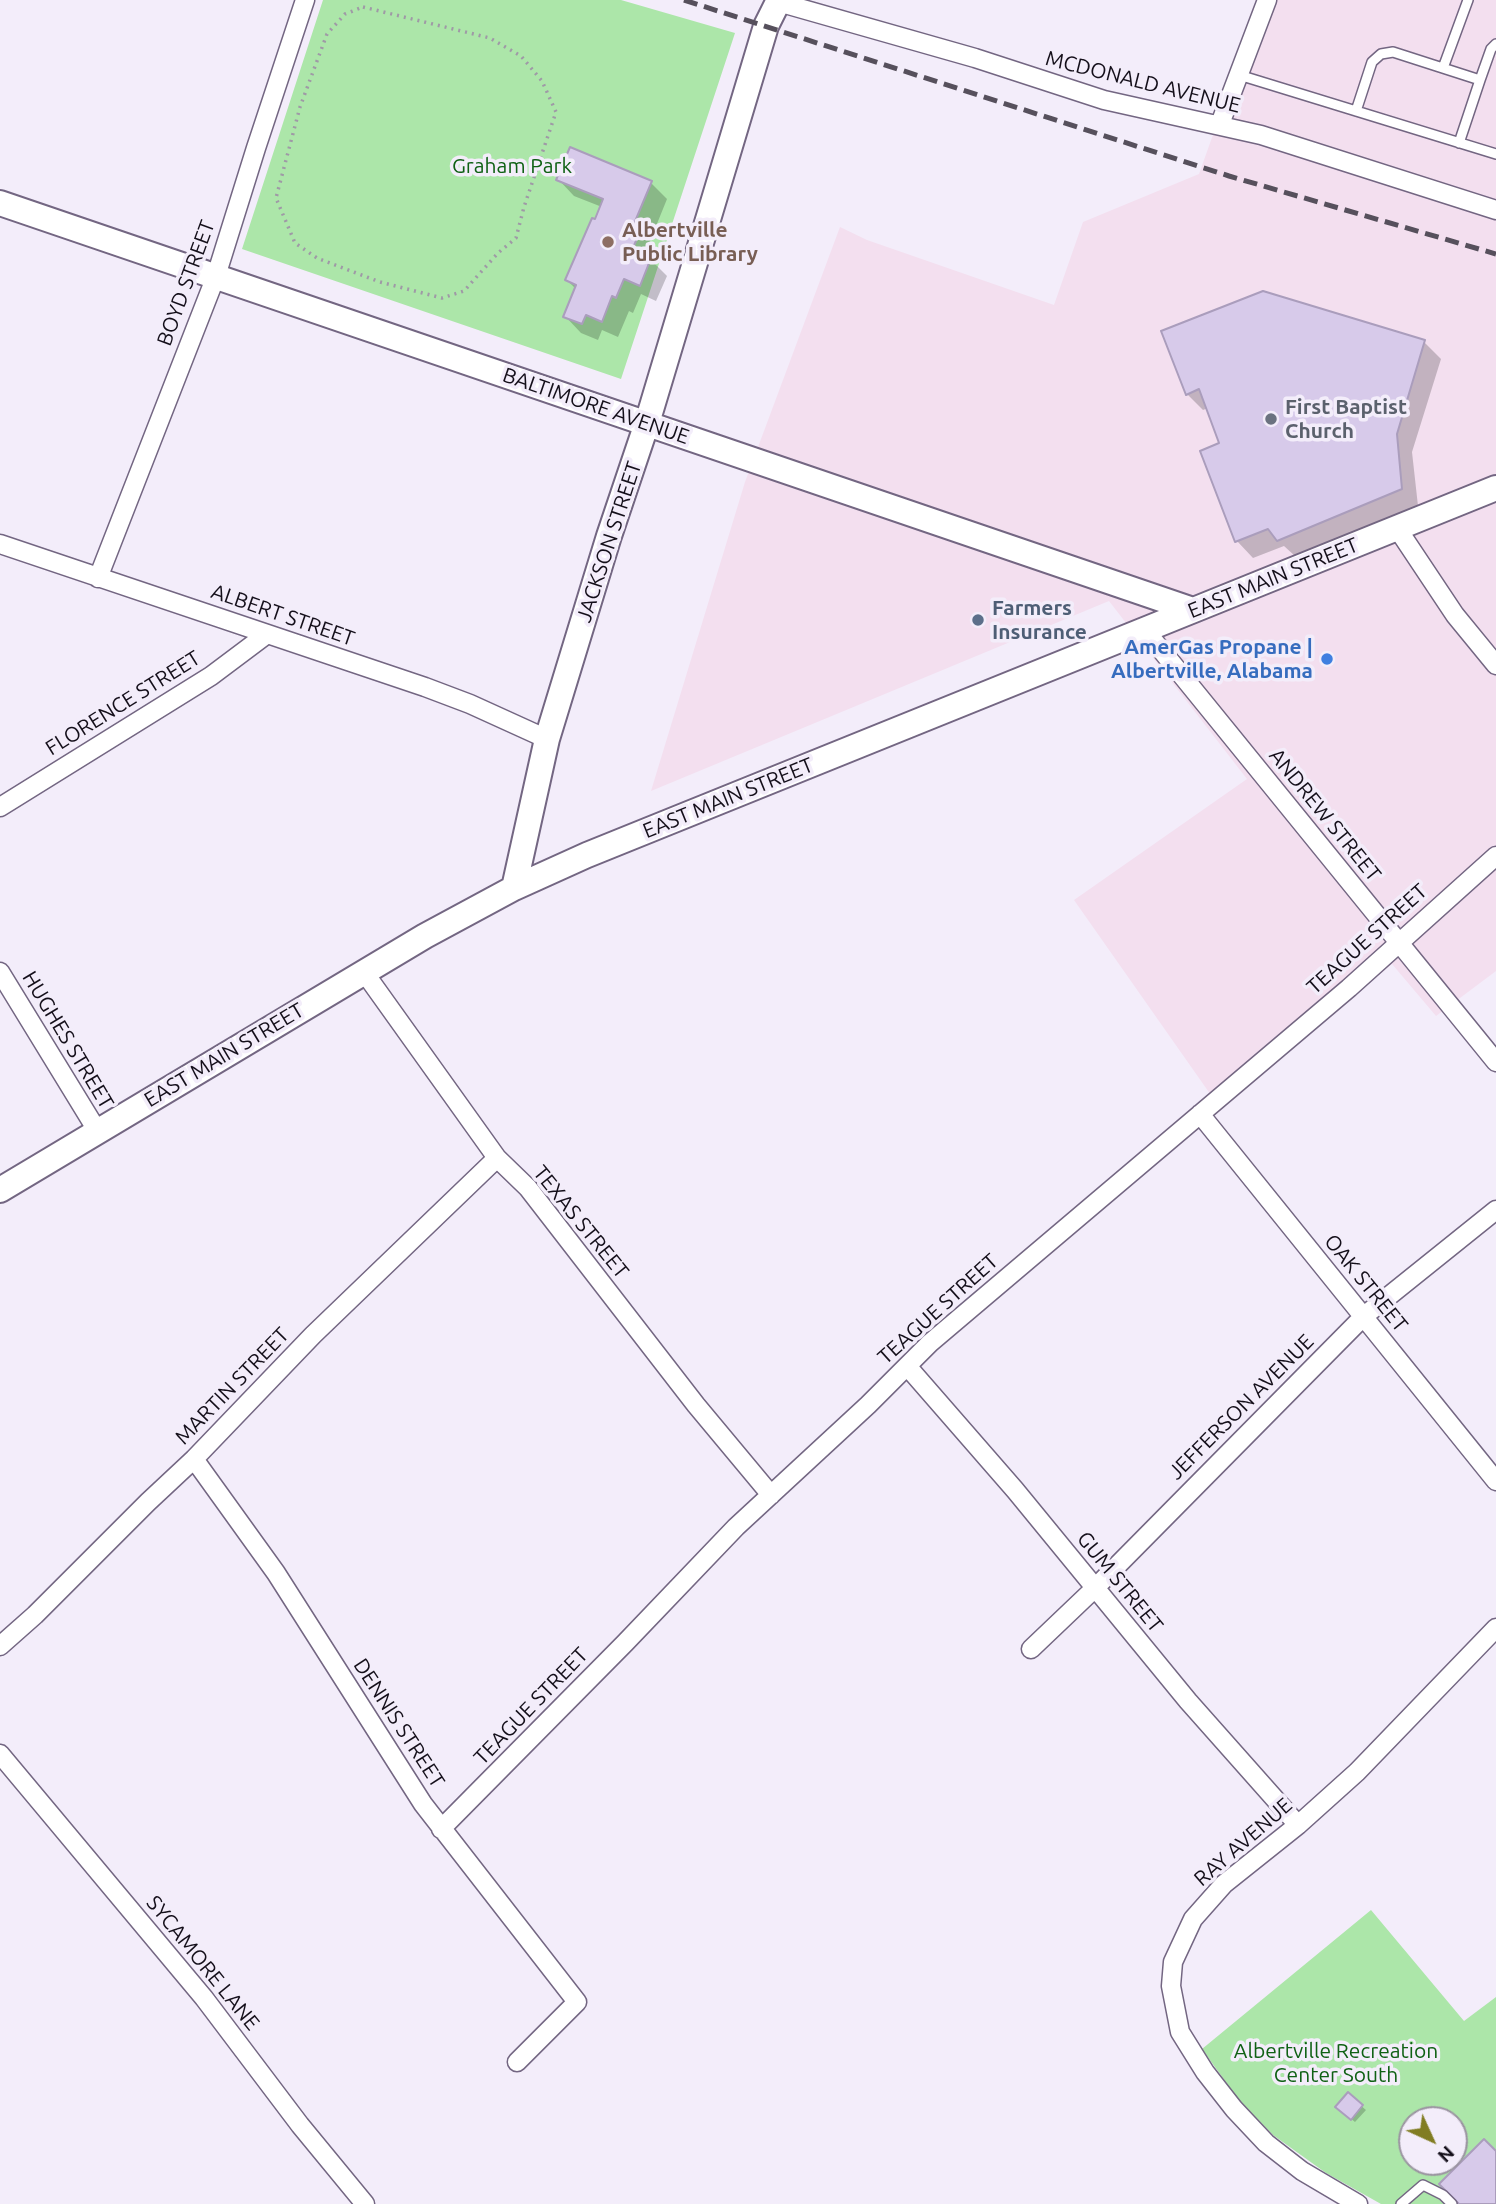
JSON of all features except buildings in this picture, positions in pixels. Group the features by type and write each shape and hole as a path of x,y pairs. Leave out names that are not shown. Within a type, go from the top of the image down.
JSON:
{"main road":[{"name":"JACKSON STREET","path":"514,888 547,739 609,536 647,423 766,26 778,1"},
{"name":"BALTIMORE AVENUE","path":"0,203 1193,610"},
{"name":"EAST MAIN STREET","path":"0,1190 364,972 514,888 587,855 1496,488"}],"street":[{"name":"BOYD STREET","path":"98,578 216,276 305,0"},
{"path":"1220,124 1267,0"},
{"name":"MCDONALD AVENUE","path":"778,1 975,58 1104,100 1220,124 1496,209"},
{"path":"1397,528 1455,615 1496,666"},
{"name":"ALBERT STREET","path":"0,544 425,687 547,739"},
{"name":"ANDREW STREET","path":"1145,630 1496,1062"},
{"name":"FLORENCE STREET","path":"0,807 211,676 267,634"},
{"name":"TEAGUE STREET","path":"441,1829 736,1527 930,1343 1349,988 1496,856"},
{"name":"HUGHES STREET","path":"0,972 98,1132"},
{"name":"TEXAS STREET","path":"364,972 497,1158 528,1188 696,1405 771,1495"},
{"name":"OAK STREET","path":"1200,1114 1496,1481"},
{"name":"MARTIN STREET","path":"0,1646 194,1459 313,1335 497,1158"},
{"name":"JEFFERSON AVENUE","path":"1031,1649 1095,1588 1364,1316 1496,1210"},
{"name":"GUM STREET","path":"907,1366 1015,1490 1188,1701 1298,1825"},
{"name":"DENNIS STREET","path":"194,1459 276,1573 441,1829 577,2002 517,2062"},
{"name":"RAY AVENUE","path":"1357,2204 1302,2171 1275,2150 1234,2109 1205,2072 1180,2032 1171,1986 1173,1962 1193,1919 1224,1884 1298,1825 1357,1772 1496,1628"},
{"name":"SYCAMORE LANE","path":"0,1754 204,1998 300,2125 365,2204"}],"lane":[{"path":"1443,68 1468,0"},
{"path":"1459,143 1480,80 1496,44"},
{"path":"1356,111 1372,62 1381,54 1393,52 1480,80"},
{"path":"1239,75 1496,154"},
{"path":"1401,2204 1423,2185 1443,2195 1452,2204"}],"path":[{"path":"363,7 489,38 521,56 542,80 556,112 516,238 498,253 464,291 442,298 380,282 317,258 295,243 283,219 276,198 300,107 327,34 345,14 363,7"}],"shaded area":[{"path":"1261,0 1496,0 1496,971 1436,1016 1392,964 1220,1108 1074,900 1247,779 1109,601 651,791 745,482 840,227 867,240 1054,305 1083,222 1199,174"}],"green space":[{"name":"Graham Park","path":"323,0 621,0 735,33 621,379 242,249"},
{"name":"Albertville Recreation Center South","path":"1371,1910 1464,2021 1496,1997 1496,2204 1381,2204 1326,2173 1273,2135 1238,2099 1202,2049"}],"railway":[{"path":"684,0 1229,176 1496,254"}],"place":[{"name":"Albertville Public Library","path":"608,242"},
{"name":"First Baptist Church","path":"1271,419"},
{"name":"Farmers Insurance","path":"978,620"},
{"name":"AmerGas Propane | Albertville, Alabama","path":"1327,659"}]}
